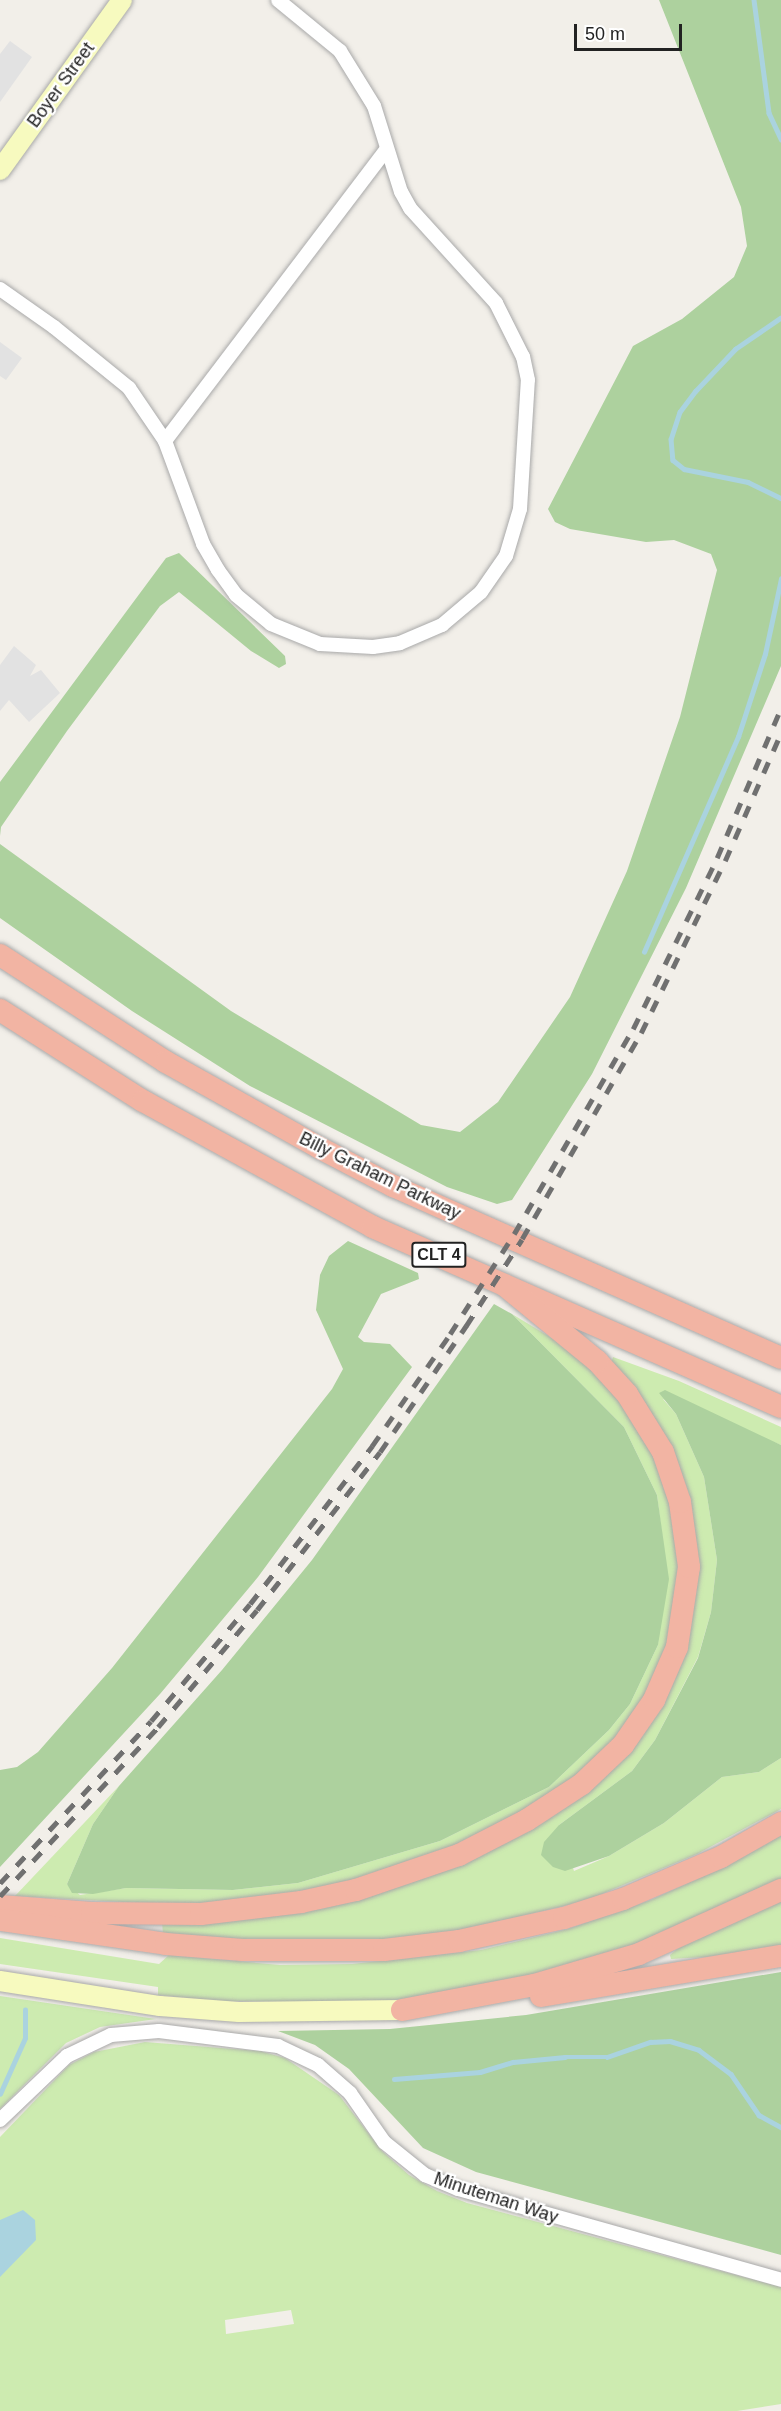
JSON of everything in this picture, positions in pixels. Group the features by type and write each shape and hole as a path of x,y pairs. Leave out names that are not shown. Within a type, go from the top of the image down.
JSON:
{"highway":[{"name":"Billy Graham Parkway","path":"0,955 166,1062 341,1159 781,1358"},
{"name":"CLT 4","path":"0,1010 143,1101 374,1227 504,1285"},
{"path":"504,1285 781,1407"},
{"path":"0,1906 92,1913 201,1914 301,1902 356,1890 459,1855 527,1820 582,1784 623,1745 654,1700 677,1647 688,1567 680,1502 663,1452 627,1394 597,1361 504,1285"},
{"path":"0,1919 166,1944 243,1950 384,1950 459,1941 564,1918 622,1899 721,1857 781,1823"},
{"path":"402,2010 534,1985 639,1954 781,1890"},
{"path":"402,2010 496,2004 781,1956"}],"main road":[{"name":"Boyer Street","path":"0,170 122,0"},
{"path":"0,1981 160,2006 239,2012 402,2010"}],"street":[{"path":"0,289 54,327 129,388 165,441 203,544 218,570 250,608 294,636 347,648 400,643 442,625 463,610 498,571 510,545 520,509 528,380 523,357 496,303 410,208 386,150 374,106 340,51 278,0"},
{"path":"165,441 386,150"},
{"name":"Minuteman Way","path":"0,2120 67,2056 111,2035 159,2031 278,2046 318,2065 350,2093 384,2142 425,2175 469,2193 781,2280"}],"green space":[{"path":"659,0 781,0 781,666 686,888 592,1074 512,1200 497,1204 447,1187 250,1086 132,1011 0,918 0,844 231,1011 421,1125 460,1132 498,1102 570,997 627,871 680,717 717,570 711,554 674,540 646,542 570,529 555,522 548,509 633,346 682,319 734,277 747,246 741,207"},
{"path":"179,553 285,656 286,664 279,668 251,651 179,592 160,606 67,731 1,827 0,836 0,782 166,558"},
{"path":"348,1241 418,1273 419,1279 381,1294 358,1337 364,1342 390,1344 412,1367 258,1577 160,1694 0,1867 0,1770 17,1767 38,1752 112,1668 332,1389 343,1369 316,1310 320,1275 329,1256"},
{"path":"494,1304 512,1314 624,1427 657,1495 669,1579 658,1645 630,1704 609,1730 549,1787 440,1841 298,1883 233,1890 126,1888 93,1894 72,1893 67,1884 93,1824 119,1786 222,1670 312,1560"},
{"path":"512,1314 560,1343 607,1383 651,1445 670,1496 679,1554 673,1628 645,1698 618,1736 558,1792 457,1845 381,1874 300,1893 196,1906 15,1896 119,1786 93,1824 67,1884 80,1895 126,1888 233,1890 298,1883 440,1841 549,1787 609,1730 630,1704 658,1645 664,1550 657,1495 624,1427"},
{"path":"613,1357 679,1381 781,1427 781,1445 663,1399 676,1414 704,1477 717,1560 711,1612 698,1657 655,1740 632,1771 559,1825 574,1871 609,1856 664,1823 722,1777 759,1772 781,1758 781,1809 697,1854 585,1901 458,1931 397,1939 275,1943 163,1934 162,1922 460,1863 650,1722 695,1544 611,1364"},
{"path":"665,1390 781,1445 781,1758 759,1772 722,1777 664,1823 609,1856 565,1871 553,1867 541,1855 544,1842 559,1825 632,1771 655,1740 698,1658 711,1612 717,1560 704,1477 676,1414 659,1393"},
{"path":"781,1835 781,1879 728,1908 590,1962 429,1997 355,2003 217,2001 158,1995 158,1987 0,1964 0,1938 159,1964 169,1955 280,1965 352,1964 481,1950 568,1929 651,1900 727,1865"},
{"path":"781,1898 781,1946 722,1956 671,1959 670,1955 677,1949"},
{"path":"781,1972 781,2255 476,2172 423,2148 349,2069 315,2045 278,2031 390,2029 526,2015"},
{"path":"0,1996 156,2019 100,2027 66,2043 0,2109"},
{"path":"145,2042 260,2051 285,2058 339,2095 382,2151 409,2175 437,2191 467,2203 781,2287 781,2404 737,2411 0,2411 0,2137 69,2065 94,2052","holes":["291,2310 294,2324 226,2334 225,2320"]}],"shaded area":[{"path":"10,41 32,57 0,102 0,54"},
{"path":"0,342 22,358 6,380 0,376"},
{"path":"14,646 36,665 30,676 41,670 60,693 29,722 9,700 0,711 0,665"}],"water":[{"path":"23,2210 35,2220 36,2240 0,2277 0,2220"}],"waterway":[{"path":"754,0 769,113 781,139"},
{"path":"781,318 736,349 696,391 680,412 671,439 673,460 684,469 748,482 781,498"},
{"path":"644,952 738,737 765,654 781,579"},
{"path":"0,2094 25,2038 25,2010"},
{"path":"394,2079 480,2072 513,2062 565,2057 607,2057 650,2042 670,2041 699,2050 731,2074 759,2115 781,2127"}],"railway":[{"path":"0,1883 151,1721 250,1604 372,1446 450,1334 514,1234 633,1029 717,858 781,708"},
{"path":"0,1896 158,1727 257,1610 380,1452 466,1326 522,1239 641,1033 725,861 781,733"}]}
